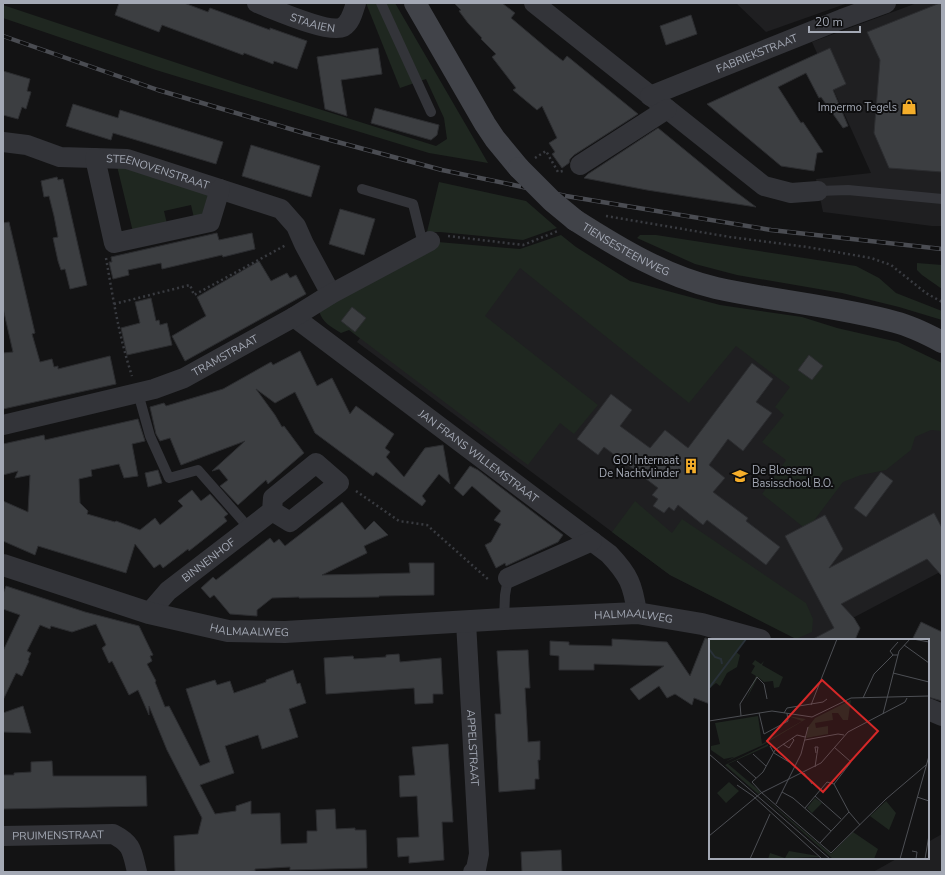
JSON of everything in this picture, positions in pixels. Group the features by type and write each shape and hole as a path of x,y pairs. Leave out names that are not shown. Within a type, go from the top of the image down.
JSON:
{"main road":[{"name":"TIENSESTEENWEG","path":"415,3 485,124 507,154 552,201 575,220 605,240 632,256 689,280 715,288 896,322 942,342"}],"street":[{"name":"STAAIEN","path":"257,3 316,25 334,29 343,27 350,20 356,3"},
{"path":"534,3 764,186 790,194 818,191"},
{"name":"FABRIEKSTRAAT","path":"650,96 842,19 886,3"},
{"path":"580,165 667,109"},
{"name":"STEENOVENSTRAAT","path":"3,142 27,145 60,157 127,159 281,209 296,226 331,294"},
{"name":"STEENOVENSTRAAT","path":"95,158 114,243 210,222 220,189"},
{"name":"TRAMSTRAAT","path":"3,425 154,389 184,378 294,317 331,294 426,243"},
{"name":"JAN FRANS WILLEMSTRAAT","path":"294,317 609,554 620,565 633,590 636,613"},
{"name":"BINNENHOF","path":"149,614 168,590 272,510 273,498 316,464 339,482"},
{"path":"272,510 290,522 339,482"},
{"path":"506,586 592,541"},
{"name":"HALMAALWEG","path":"3,565 149,614 228,631 285,632 636,613 702,624 756,639"},
{"name":"APPELSTRAAT","path":"466,622 479,854 476,869 473,872"},
{"path":"929,709 942,715"},
{"name":"PRUIMENSTRAAT","path":"3,836 113,834 120,837 131,848 137,872"}],"lane":[{"path":"381,3 431,112"},
{"path":"362,188 413,204 426,243"},
{"path":"818,191 848,190 942,199"},
{"path":"138,393 150,436 169,478 198,470 249,528"},
{"path":"504,619 506,586"}],"path":[{"path":"533,159 546,151 558,172"},
{"path":"602,215 730,237 807,247 871,258 891,265 926,292 942,302"},
{"path":"426,243 438,237 450,236 524,245 558,230"},
{"path":"114,304 190,285 194,295 301,237"},
{"path":"114,243 105,253 125,353 138,393"},
{"path":"339,482 357,492 399,521 427,525 506,586"}],"shaded area":[{"path":"366,3 395,3 488,163 429,153 156,70 3,18 3,5 240,84 436,146 447,139 444,118 426,79 400,88"},
{"path":"736,3 848,3 766,32"},
{"path":"917,3 942,3 942,226 823,212 816,179 871,173 812,42"},
{"path":"117,166 203,187 211,199 207,215 194,218 191,205 164,211 167,224 133,232"},
{"path":"439,182 526,201 557,228 523,240 427,232"},
{"path":"561,235 576,247 630,281 720,305 802,317 837,328 898,342 942,363 942,431 931,430 915,437 911,450 886,470 861,475 843,482 807,530 762,494 786,460 762,442 784,415 775,407 790,387 736,346 689,403 520,268 485,316 598,405 574,434 560,423 528,465 349,330 341,333 330,326 320,315 319,311 438,242 520,249"},
{"path":"640,235 656,235 856,266 879,278 896,293 942,311 942,320 899,307 842,293 737,275 695,264 637,238"},
{"name":"De Bloesem Basisschool B.O.","path":"441,245 942,381 942,571 813,639 798,639 670,575 357,342 385,304"},
{"path":"917,263 942,265 942,289 917,270"},
{"path":"635,501 672,533 682,519 806,603 813,619 812,632 796,639 670,575 612,532"},
{"path":"942,834 942,872 873,872 896,859 929,859 929,841"}],"building":[{"path":"119,3 184,3 208,12 210,8 270,30 270,28 307,41 297,69 274,61 273,64 244,53 243,55 162,25 159,32 115,15"},
{"path":"454,3 502,3 515,13 511,18 549,50 563,61 567,56 638,114 574,155 570,159 569,163 562,168 552,154 555,152 549,143 557,138 542,106 537,110 513,90 516,88 492,57 496,54 481,39 482,38 459,11 461,10"},
{"name":"Impermo Tegels","path":"942,3 942,172 889,168 874,133 880,60 867,32"},
{"path":"691,15 697,34 666,45 660,26"},
{"path":"378,48 382,74 341,80 347,116 325,109 317,57"},
{"path":"830,48 846,84 833,90 848,126 843,128 821,97 819,98 806,73 778,87 801,123 803,122 823,152 817,153 814,171 781,166 707,104"},
{"path":"3,71 30,79 27,91 31,92 26,109 22,107 18,119 3,115"},
{"path":"73,104 118,118 120,110 223,142 216,164 113,133 111,140 66,126"},
{"path":"375,108 439,125 437,135 431,140 371,123"},
{"path":"658,128 756,207 647,190 584,178"},
{"path":"251,145 320,166 311,197 242,176"},
{"path":"57,177 58,180 63,179 87,285 70,289 65,269 61,270 58,261 53,238 58,237 54,216 49,196 44,197 41,181"},
{"path":"340,209 375,219 364,255 329,244"},
{"path":"9,222 35,333 32,334 40,362 52,359 54,367 58,366 58,369 110,356 116,384 3,409 3,353 13,352 3,308 3,223"},
{"path":"217,233 219,240 252,233 255,249 162,269 161,263 128,270 129,275 113,279 109,262 112,262 111,257"},
{"path":"259,261 271,281 287,273 290,278 296,275 306,294 185,361 172,336 206,316 197,297"},
{"path":"151,298 156,321 159,320 160,325 167,323 172,345 127,355 121,328 140,323 135,302"},
{"path":"352,307 366,318 355,332 341,321"},
{"path":"300,351 317,386 332,378 350,414 356,406 394,434 385,448 390,452 386,457 404,477 425,448 443,445 450,484 439,474 422,496 426,501 422,506 376,472 373,476 315,433 295,392 275,403 256,389 282,427 284,426 304,453 268,484 266,480 238,505 220,486 228,480 219,469 212,471 245,441 181,465 170,438 160,441 156,434 150,407 164,403 166,406 223,389 271,362 273,365"},
{"path":"809,355 823,366 812,380 798,370"},
{"name":"GO! Internaat De Nachtvlinder","path":"752,363 773,379 756,402 772,413 743,451 728,439 709,465 725,478 713,492 748,518 746,521 780,547 766,565 707,520 703,525 678,505 674,511 669,507 664,513 653,506 658,499 652,495 658,488 604,447 598,455 577,439 611,394 632,410 620,426 650,448 665,430 688,448"},
{"path":"138,419 145,441 132,444 138,476 124,478 119,464 91,470 92,476 79,479 80,503 88,511 87,514 115,522 116,521 140,530 155,518 160,525 183,506 178,501 192,490 201,501 210,494 228,514 224,517 227,521 189,551 188,549 163,568 160,564 154,568 135,544 126,573 38,546 35,555 3,541 3,501 28,512 30,475 15,478 18,471 3,475 3,444 44,435 45,440"},
{"path":"470,466 478,470 563,535 558,542 506,566 505,563 496,568 485,545 491,542 501,524 494,520 501,511 472,486 463,496 454,488"},
{"path":"158,470 162,483 148,487 145,473"},
{"path":"881,472 893,481 866,517 854,508"},
{"path":"342,502 365,530 374,521 388,535 364,546 367,553 322,575 410,573 409,563 434,563 434,595 272,598 257,610 257,616 230,614 214,595 210,598 201,588 213,577 216,580 270,538 274,543 279,539 285,546"},
{"path":"934,513 942,528 942,576 927,559 841,604 854,618 860,628 855,639 813,639 834,628 785,536 825,515 843,549 829,568"},
{"path":"6,586 85,612 139,626 153,655 150,656 152,661 147,664 156,681 155,682 165,707 169,706 200,766 210,762 186,689 215,680 217,685 230,681 234,693 266,682 266,680 293,670 297,684 300,683 306,703 289,709 298,737 262,749 258,735 225,746 234,773 200,785 215,814 236,811 236,806 251,801 251,814 280,813 281,844 307,843 307,831 317,831 316,810 335,809 336,829 355,828 355,830 366,830 367,868 290,870 290,867 255,869 255,871 241,872 175,872 174,836 198,834 202,818 167,750 149,706 149,715 138,690 129,695 112,661 109,663 102,648 106,645 96,624 72,632 51,626 50,629 40,625 27,651 31,653 22,676 16,673 3,700 3,651 20,615 3,609 3,594"},
{"path":"921,622 942,632 942,701 929,697 929,639 912,639"},
{"path":"705,638 710,639 709,704 694,698 692,705 675,694 667,698 659,686 639,700 630,689 664,666 594,664 594,670 559,670 559,656 550,655 550,641 569,642 569,645 612,646 612,639 667,642 690,676"},
{"path":"528,650 530,688 525,688 528,742 540,741 540,760 538,760 539,779 535,779 535,789 499,792 495,714 501,714 497,651"},
{"path":"399,654 400,662 441,658 443,694 433,694 433,703 415,704 414,688 326,694 324,658 353,656 354,659 386,657 386,655"},
{"path":"23,706 31,733 3,732 3,713"},
{"path":"448,744 453,822 442,822 444,860 409,863 409,856 398,857 397,838 419,837 417,796 400,797 399,776 415,775 412,747"},
{"path":"52,761 53,776 146,776 147,806 3,809 3,775 31,772 31,762"},
{"path":"561,850 562,872 522,872 521,852"}],"railway":[{"path":"3,36 158,90 304,133 442,170 566,196 771,230 942,249"}],"place":[{"name":"Impermo Tegels","path":"909,107"},
{"name":"GO! Internaat De Nachtvlinder","path":"691,466"},
{"name":"De Bloesem Basisschool B.O.","path":"740,476"}]}
